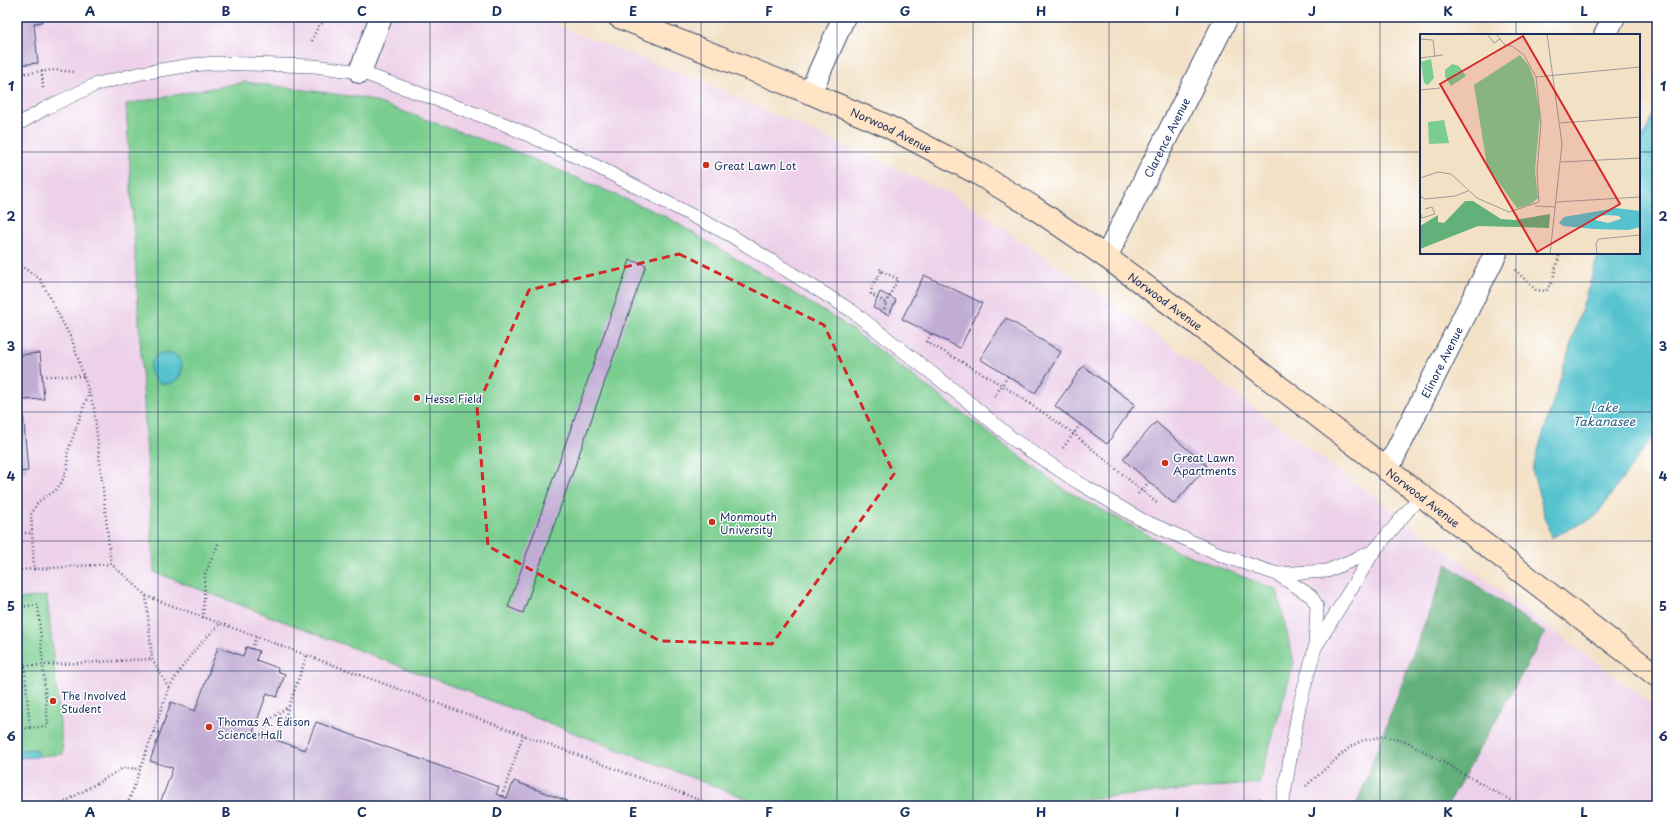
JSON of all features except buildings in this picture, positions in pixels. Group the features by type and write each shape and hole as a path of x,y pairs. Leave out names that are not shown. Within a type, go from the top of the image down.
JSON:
{"main road":[{"name":"Norwood Avenue","path":"619,17 810,92 885,125 976,173 1033,206 1106,257 1657,676"}],"street":[{"path":"360,72 381,17"},
{"path":"810,92 844,17"},
{"name":"Clarence Avenue","path":"1106,257 1227,17"},
{"path":"1605,34 1614,17"},
{"name":"Elinore Avenue","path":"1387,470 1495,254"}],"lane":[{"path":"17,125 46,108 97,84 142,73 192,65 216,63 314,66 360,72 449,103 510,127 586,161 730,235 852,311 1014,440 1052,465 1142,520 1174,536 1224,556 1277,574 1312,596 1317,606 1315,648 1299,707 1283,800"},
{"path":"1315,648 1374,551 1420,496"},
{"path":"1277,574 1327,571 1374,551"}],"path":[{"path":"312,41 317,28 329,17"},
{"path":"17,74 54,70 78,72"},
{"path":"42,71 43,91"},
{"path":"1514,269 1536,290 1546,291 1552,282 1560,254"},
{"path":"17,263 40,279 72,340 94,408 111,564 146,596 716,806"},
{"path":"881,318 886,303 898,279 881,270 872,286 871,294 886,303"},
{"path":"921,339 1002,385 1073,433 1159,505"},
{"path":"42,376 84,376"},
{"path":"983,415 1008,376"},
{"path":"34,569 30,512 39,501 55,491 62,482 68,466 67,454 89,392"},
{"path":"1052,465 1080,425"},
{"path":"1142,490 1149,482"},
{"path":"17,533 31,534"},
{"path":"203,618 205,574 219,542"},
{"path":"17,570 111,564"},
{"path":"146,596 152,659 169,688"},
{"path":"17,729 30,728 48,726 38,605 18,607 30,728"},
{"path":"127,806 169,688 185,662 200,642 221,624"},
{"path":"252,649 256,637"},
{"path":"277,740 307,655"},
{"path":"25,666 152,659"},
{"path":"263,735 269,720 289,706"},
{"path":"154,731 160,733"},
{"path":"502,796 523,735"},
{"path":"1224,806 1283,800 1303,788 1350,747 1361,741 1384,736 1409,743 1520,806"},
{"path":"58,806 123,768 140,769"}],"highlighted area":[{"path":"679,254 824,325 894,474 772,644 660,641 488,546 477,407 529,290"}],"shaded area":[{"name":"Monmouth University","path":"17,17 535,17 702,82 958,197 1158,336 1657,708 1657,806 17,806"}],"green space":[{"path":"245,82 365,98 517,152 665,216 840,321 1062,488 1180,552 1277,590 1294,663 1259,783 1013,806 766,806 154,572 126,104"},
{"path":"1447,564 1545,633 1447,806 1356,806"},
{"path":"47,596 63,754 17,758 17,599"}],"water":[{"name":"Lake Takanasee","path":"1657,108 1657,431 1595,517 1551,538 1532,470 1599,254 1640,254 1640,143"},
{"path":"163,352 169,352 178,356 182,368 178,380 169,384 163,384 154,380 150,371 150,365 154,356"},
{"path":"36,749 37,757 17,758 17,750"}],"place":[{"name":"Great Lawn Lot","path":"706,165"},
{"name":"Hesse Field","path":"417,398"},
{"name":"Great Lawn Apartments","path":"1165,463"},
{"name":"Monmouth University","path":"712,522"},
{"name":"The Involved Student","path":"53,701"},
{"name":"Thomas A. Edison Science Hall","path":"209,727"}]}
